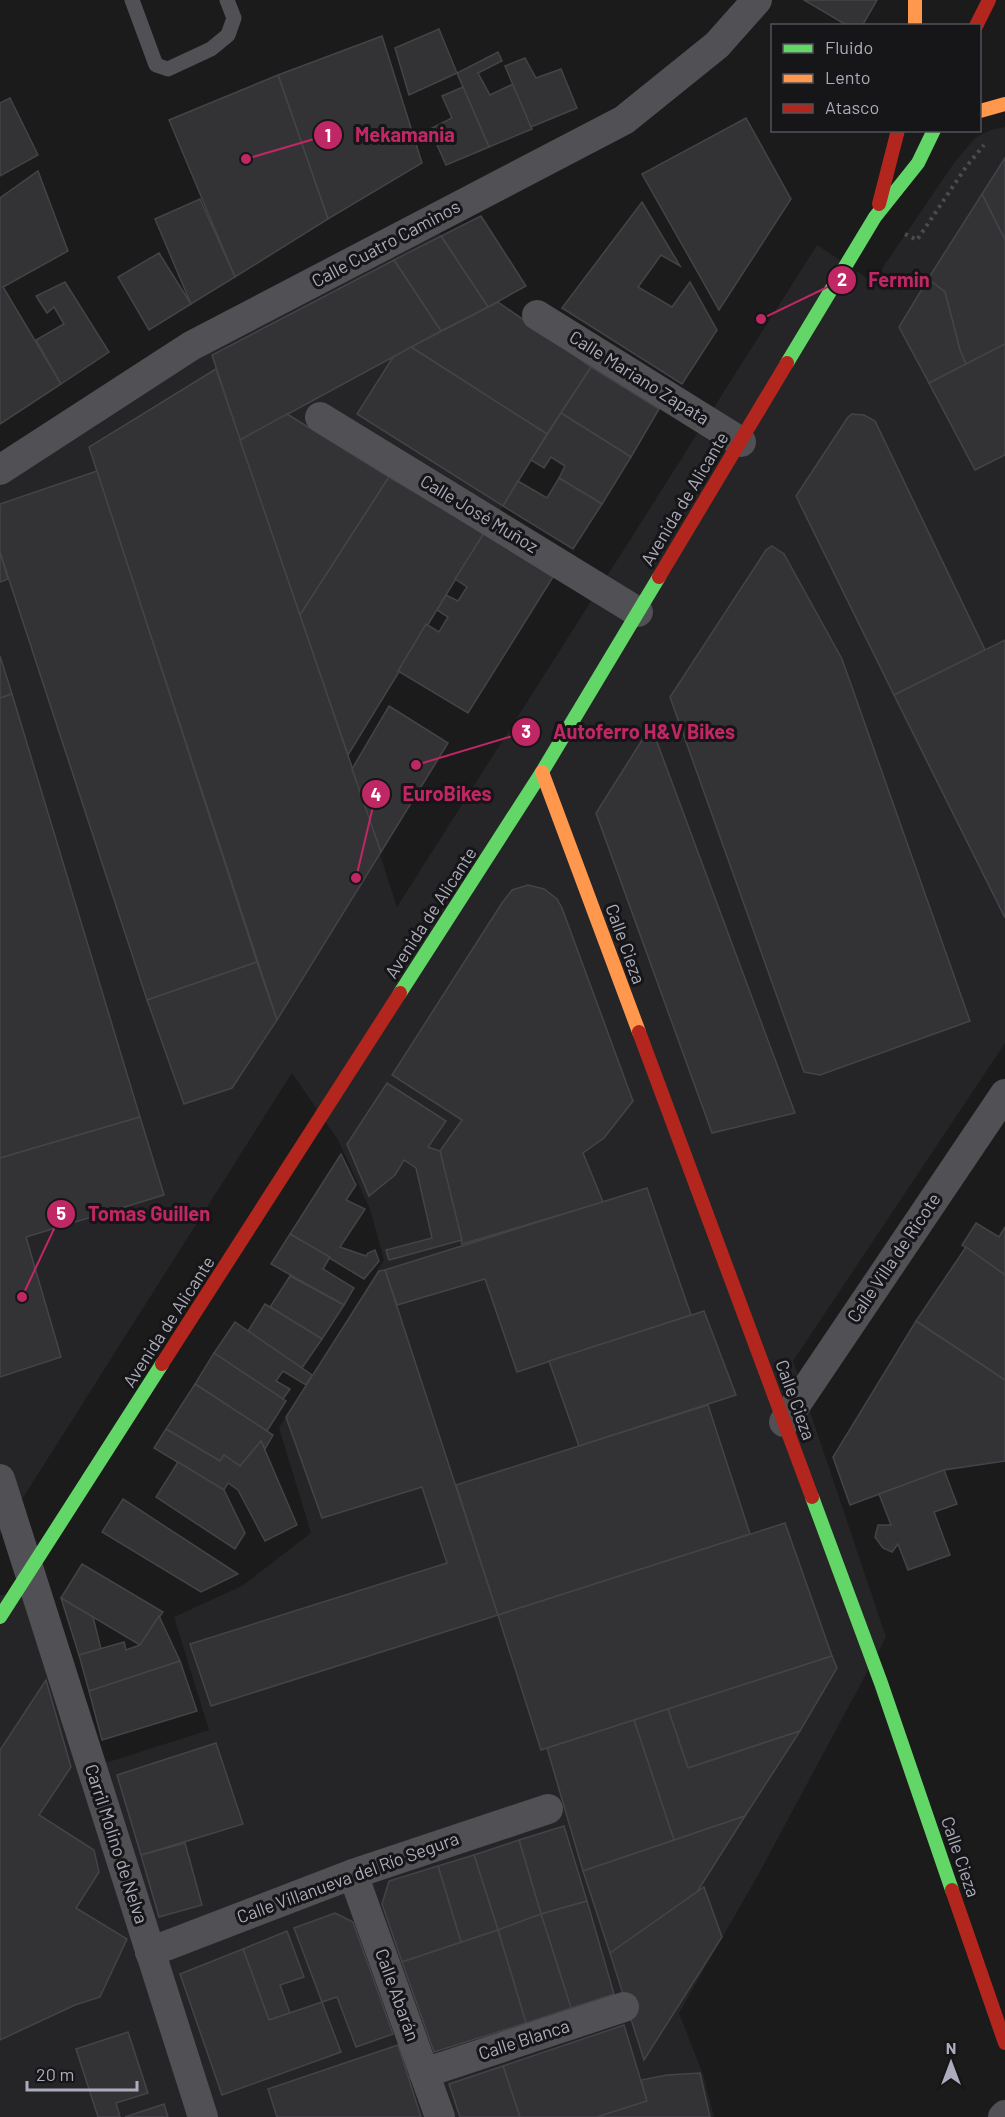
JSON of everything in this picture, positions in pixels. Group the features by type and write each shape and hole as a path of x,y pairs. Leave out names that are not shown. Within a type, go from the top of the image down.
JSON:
{"main road":[{"path":"915,0 915,24"},
{"path":"977,24 989,0"},
{"path":"981,111 1005,104"},
{"name":"Avenida de Alicante","path":"875,217 897,132"},
{"name":"Avenida de Alicante","path":"0,1617 542,772 875,217 941,132"},
{"name":"Calle Cieza","path":"542,772 881,1683 1005,2043"}],"street":[{"name":"Calle Cuatro Caminos","path":"0,470 191,346 624,120 717,45 757,0"},
{"name":"Calle Mariano Zapata","path":"537,315 741,442"},
{"name":"Calle José Muñoz","path":"320,417 638,612"},
{"name":"Calle Villa de Ricote","path":"784,1422 1005,1094"},
{"name":"Carril Molino de Nelva","path":"0,1479 203,2117"},
{"name":"Calle Villanueva del Río Segura","path":"150,1952 353,1874 548,1809"},
{"name":"Calle Abarán","path":"353,1874 440,2117"},
{"name":"Calle Blanca","path":"424,2073 624,2007"}],"lane":[{"path":"132,0 156,65 168,69 211,49 228,35 234,18 227,0"}],"shaded area":[{"path":"1005,127 1005,1043 793,1361 886,1637 757,1877 679,2013 703,2074 714,2117 0,2117 0,1595 46,1592 99,1765 209,1730 174,1617 242,1586 311,1533 279,1428 384,1260 370,1209 338,1140 292,1073 0,1534 0,484 210,349 436,228 488,306 498,302 591,367 398,671 348,755 397,907 817,245 873,282 954,163 975,138 991,130"}],"building":[{"path":"804,0 877,0 863,24 845,24"},
{"path":"439,29 457,73 409,95 395,48"},
{"path":"382,36 422,163 328,219 278,75"},
{"path":"498,52 502,61 478,73 490,95 513,84 532,129 489,147 457,73"},
{"path":"525,58 536,78 561,69 577,108 531,127 505,66"},
{"path":"278,75 328,219 235,277 169,120"},
{"path":"463,87 489,147 446,165 430,129 452,118 442,96"},
{"path":"10,98 38,155 0,176 0,103"},
{"path":"746,118 791,199 719,310 642,174"},
{"path":"1005,158 1005,240 982,194"},
{"path":"38,171 68,251 3,287 61,384 0,424 0,198"},
{"path":"982,194 1005,240 1005,344 966,364 960,350 945,292 928,279"},
{"path":"200,199 235,277 191,304 155,219"},
{"path":"642,202 680,266 661,255 638,287 672,307 690,282 717,330 682,384 562,308"},
{"path":"481,216 526,286 488,307 441,236"},
{"path":"441,236 488,307 441,331 394,260"},
{"path":"159,253 191,304 149,330 118,277"},
{"path":"394,260 441,331 240,440 212,355"},
{"path":"928,279 945,292 960,350 966,364 929,383 899,327"},
{"path":"65,282 109,352 61,384 36,340 64,324 54,307 47,313 36,296"},
{"path":"498,302 591,367 547,434 411,347"},
{"path":"1005,344 1005,455 975,470 929,383"},
{"path":"411,347 547,434 503,506 357,414 393,357"},
{"path":"591,367 659,409 631,457 561,413"},
{"path":"216,369 381,852 277,1020 89,447"},
{"path":"561,413 631,457 602,504 559,478 565,466 551,457 544,468 531,460"},
{"path":"287,414 389,477 300,615 240,440"},
{"path":"852,414 864,415 875,421 985,650 894,695 796,496"},
{"path":"97,471 257,962 147,1000 0,552 0,504"},
{"path":"389,477 484,533 348,755 300,615"},
{"path":"559,478 602,504 573,549 503,506 518,481 547,498"},
{"path":"484,533 553,577 468,713 398,671 426,624 439,632 448,617 437,610 446,595 458,601 467,587 455,579"},
{"path":"772,546 784,554 842,659 970,1021 820,1075 804,1072 670,697 766,550"},
{"path":"0,552 8,579 0,582"},
{"path":"1005,640 1005,918 894,695"},
{"path":"0,656 12,694 0,698"},
{"path":"12,694 140,1117 0,1158 0,698"},
{"path":"389,706 448,743 381,852 352,769"},
{"path":"651,726 795,1113 712,1133 596,813"},
{"path":"528,885 544,889 557,899 562,908 633,1101 604,1138 583,1153 603,1202 462,1244 440,1151 462,1120 392,1075 502,903 512,890"},
{"path":"257,962 277,1020 232,1088 184,1104 147,1000"},
{"path":"387,1083 446,1121 428,1147 440,1151 462,1240 389,1260 386,1250 432,1238 416,1168 404,1160 395,1175 369,1196 347,1144"},
{"path":"140,1117 164,1195 26,1237 61,1357 0,1377 0,1158"},
{"path":"341,1154 356,1185 346,1200 365,1209 340,1247 366,1256 375,1250 379,1261 364,1279 290,1234"},
{"path":"647,1188 691,1315 517,1372 485,1279 397,1305 385,1270"},
{"path":"976,1223 999,1237 1005,1227 1005,1275 962,1245"},
{"path":"290,1234 330,1257 323,1269 354,1288 344,1305 271,1264"},
{"path":"966,1247 1005,1275 1005,1380 916,1321"},
{"path":"385,1270 498,1615 211,1706 190,1644 447,1563 422,1487 322,1518 286,1417 379,1271"},
{"path":"290,1276 344,1305 322,1339 270,1307"},
{"path":"265,1304 322,1339 302,1368 248,1331"},
{"path":"704,1311 736,1395 579,1446 549,1361"},
{"path":"916,1321 1005,1380 1005,1461 944,1470 850,1505 833,1457"},
{"path":"235,1322 312,1375 306,1385 283,1371 276,1381 290,1389 283,1399 214,1353"},
{"path":"214,1353 286,1401 267,1431 195,1384"},
{"path":"195,1384 273,1435 265,1449 261,1441 240,1466 224,1455 220,1461 166,1429"},
{"path":"708,1405 750,1534 498,1615 456,1485"},
{"path":"166,1429 220,1461 224,1455 240,1466 261,1441 297,1525 265,1541 238,1490 228,1483 224,1490 154,1448"},
{"path":"178,1462 224,1490 245,1533 235,1549 156,1497"},
{"path":"944,1470 957,1504 934,1512 950,1555 908,1570 898,1544 892,1552 883,1548 875,1537 878,1525 891,1525 879,1494"},
{"path":"123,1499 238,1574 201,1592 102,1532"},
{"path":"785,1523 832,1656 541,1750 498,1615"},
{"path":"82,1564 163,1612 140,1645 61,1598"},
{"path":"61,1598 93,1617 101,1649 79,1655"},
{"path":"159,1616 180,1661 89,1691 79,1655 124,1642 126,1650 140,1645"},
{"path":"832,1656 837,1668 800,1731 688,1768 668,1709"},
{"path":"180,1661 197,1711 102,1740 89,1691"},
{"path":"46,1680 71,1767 39,1815 94,1850 99,1872 76,1908 127,1939 100,1997 75,2005 0,2040 0,1750"},
{"path":"668,1709 688,1768 800,1731 745,1816 674,1840 634,1720"},
{"path":"634,1720 674,1840 583,1871 547,1748"},
{"path":"216,1743 243,1824 141,1855 117,1775"},
{"path":"745,1816 697,1892 610,1953 583,1871"},
{"path":"564,1826 587,1901 541,1914 519,1840"},
{"path":"519,1840 541,1914 498,1930 474,1855"},
{"path":"185,1843 202,1905 159,1917 141,1855"},
{"path":"474,1855 498,1930 461,1942 438,1866"},
{"path":"438,1866 461,1942 402,1962 382,1904 389,1881"},
{"path":"704,1887 722,1937 644,2060 610,1953"},
{"path":"587,1901 614,1994 571,2008 541,1914"},
{"path":"335,1913 353,1922 393,2034 356,2047 337,1997 322,2002 294,1928"},
{"path":"541,1914 571,2008 526,2023 498,1930"},
{"path":"498,1930 526,2023 434,2052 402,1962"},
{"path":"287,1931 304,1977 280,1985 290,2013 269,2020 243,1949"},
{"path":"243,1949 269,2020 322,2002 341,2052 222,2095 180,1974"},
{"path":"624,2025 647,2101 597,2117 520,2117 503,2066"},
{"path":"128,2032 148,2093 116,2103 120,2117 98,2117 76,2049"},
{"path":"398,2045 421,2117 277,2117 268,2089"},
{"path":"503,2066 520,2117 460,2117 449,2084"},
{"path":"700,2073 710,2117 597,2117 647,2101 641,2080 667,2075"},
{"path":"164,2104 168,2117 125,2117"}],"traffic: fast":[{"path":"787,363 875,217 918,163 933,132"},
{"path":"400,993 542,772 659,577"},
{"path":"0,1617 162,1364"},
{"path":"812,1497 881,1683 952,1890"}],"traffic: slow":[{"path":"915,0 915,24"},
{"path":"981,111 1005,104"},
{"path":"542,772 639,1032"}],"traffic: jam":[{"path":"977,24 989,0"},
{"path":"879,204 897,132"},
{"path":"659,577 787,363"},
{"path":"162,1364 400,993"},
{"path":"639,1032 812,1497"},
{"path":"952,1890 1005,2043"}],"place":[{"name":"Mekamania","path":"246,159"},
{"name":"Fermin","path":"761,319"},
{"name":"Autoferro H&V Bikes","path":"416,765"},
{"name":"EuroBikes","path":"356,878"},
{"name":"Tomas Guillen","path":"22,1297"}]}
